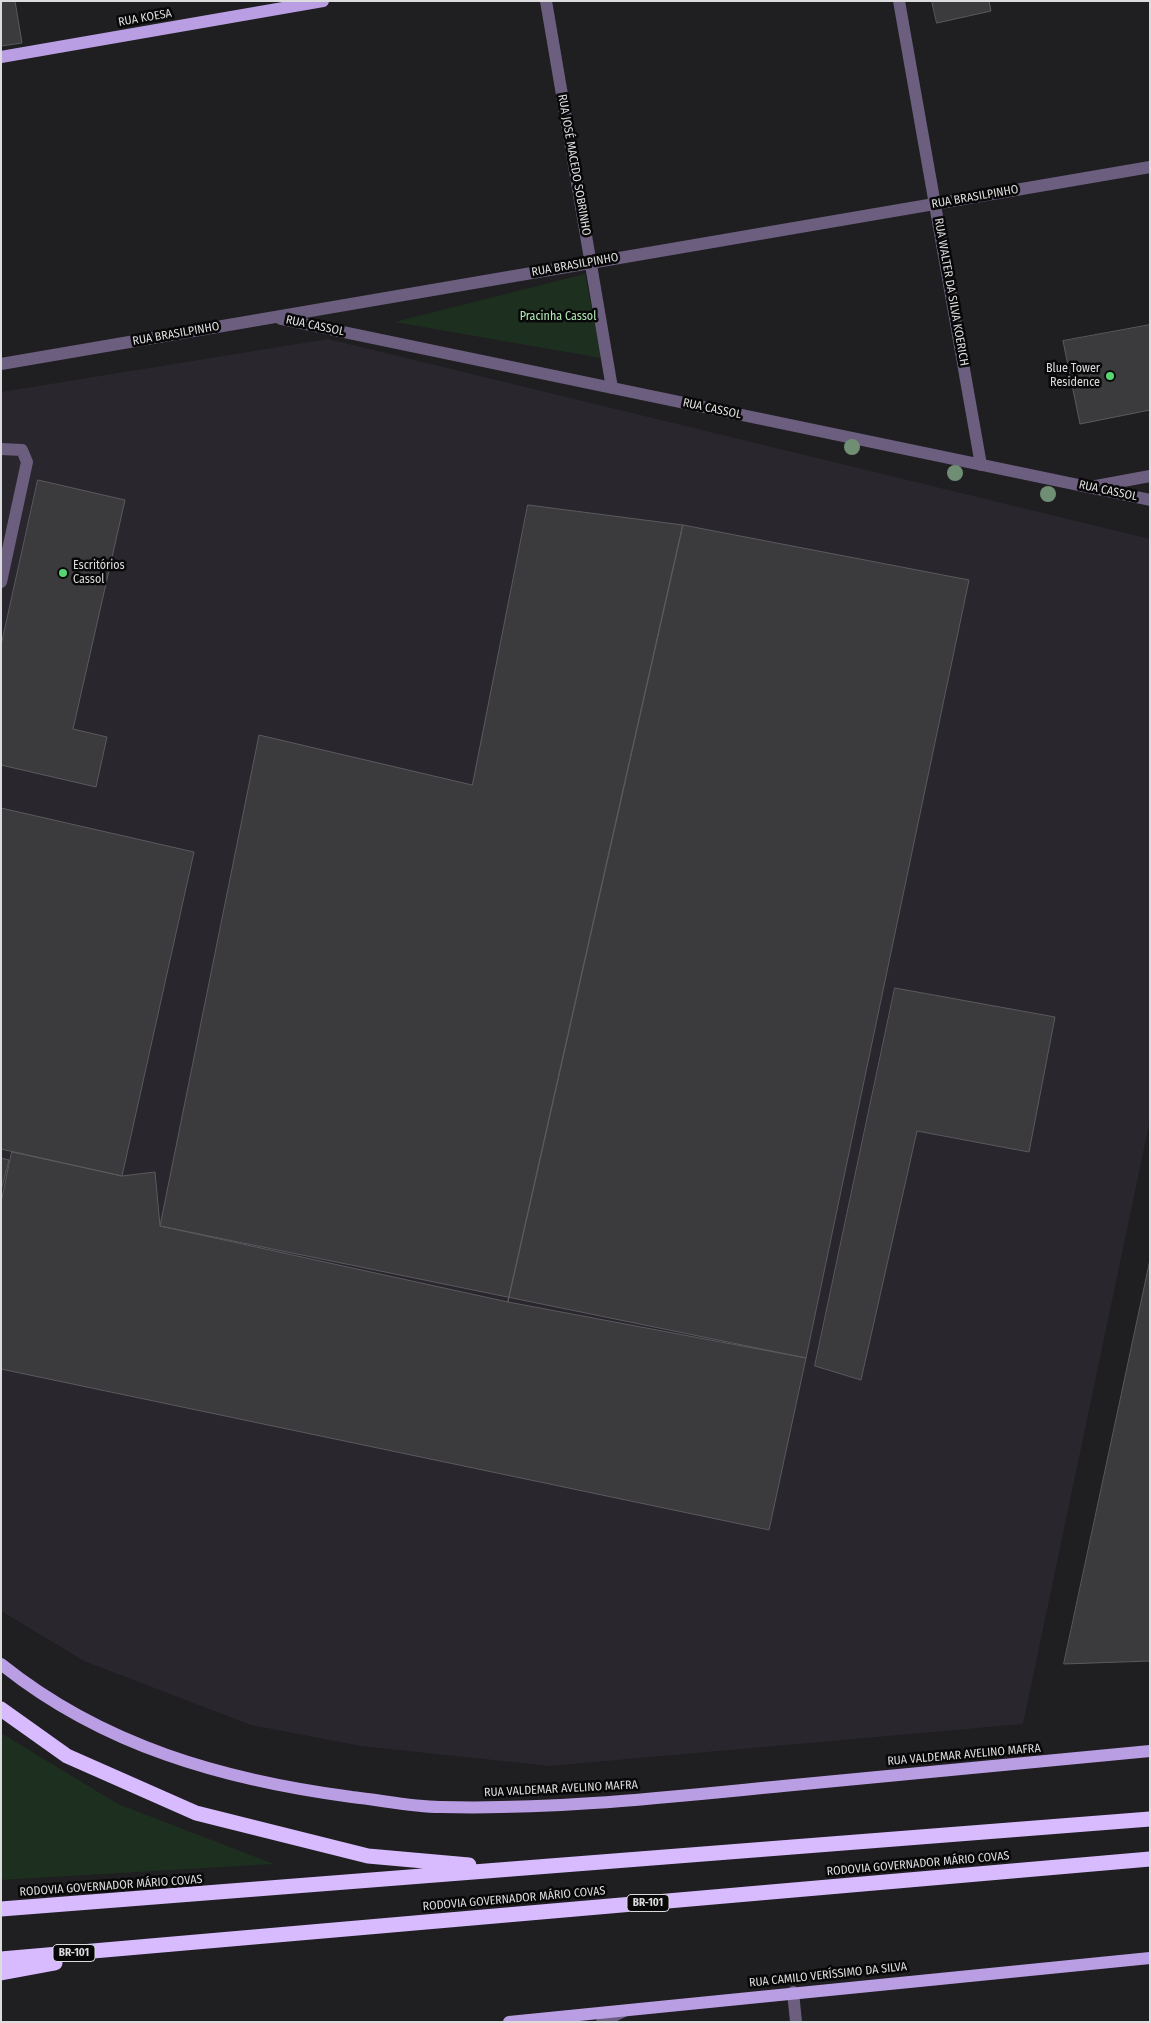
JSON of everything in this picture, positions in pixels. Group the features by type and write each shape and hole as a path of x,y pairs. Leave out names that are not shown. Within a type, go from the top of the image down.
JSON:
{"highway":[{"path":"1,1709 67,1756 196,1813 368,1856 454,1864 560,1866"},
{"name":"RODOVIA GOVERNADOR MÁRIO COVAS","path":"1,1909 1150,1819"},
{"name":"RODOVIA GOVERNADOR MÁRIO COVAS","path":"1,1959 1150,1859"},
{"path":"1,1973 147,1946"}],"main road":[{"name":"RUA KOESA","path":"1,57 323,1"},
{"name":"RUA VALDEMAR AVELINO MAFRA","path":"1,1664 74,1714 149,1749 204,1768 291,1788 437,1807 546,1806 645,1799 1150,1751"},
{"name":"RUA CAMILO VERÍSSIMO DA SILVA","path":"509,2022 793,1992 1150,1958"}],"street":[{"name":"RUA JOSÉ MACEDO SOBRINHO","path":"546,1 612,388"},
{"name":"RUA WALTER DA SILVA KOERICH","path":"898,1 982,465"},
{"name":"RUA BRASILPINHO","path":"1,364 1150,167"},
{"name":"RUA CASSOL","path":"274,317 1150,500"},
{"path":"1,449 22,450 27,462 1,582"},
{"path":"1088,487 1150,476"},
{"path":"793,1992 796,2022"},
{"path":"602,2022 626,2010"}],"shaded area":[{"path":"328,339 1150,539 1150,1120 1023,1724 549,1766 361,1746 251,1725 84,1661 1,1611 1,392"}],"green space":[{"name":"Pracinha Cassol","path":"585,274 601,358 394,322"},
{"path":"1,1733 118,1804 274,1864 1,1880"}],"building":[{"path":"1,1 15,1 22,43 1,46"},
{"path":"932,1 989,1 991,11 937,23"},
{"name":"Blue Tower Residence","path":"1150,325 1150,410 1080,424 1063,341"},
{"name":"Escritórios Cassol","path":"38,480 125,500 73,729 107,737 96,787 1,765 1,646"},
{"path":"528,505 683,525 508,1302 160,1226 259,735 472,785"},
{"path":"683,525 969,580 806,1358 508,1302"},
{"path":"1,808 194,852 122,1176 1,1149"},
{"path":"895,988 1055,1017 1029,1152 917,1131 861,1380 815,1366"},
{"path":"12,1152 122,1176 155,1172 160,1226 806,1358 769,1530 1,1369 1,1203"},
{"path":"1,1158 9,1160 1,1191"},
{"path":"1150,1260 1150,1661 1064,1664"}],"place":[{"name":"Blue Tower Residence","path":"1110,376"},
{"name":"Escritórios Cassol","path":"63,573"}]}
